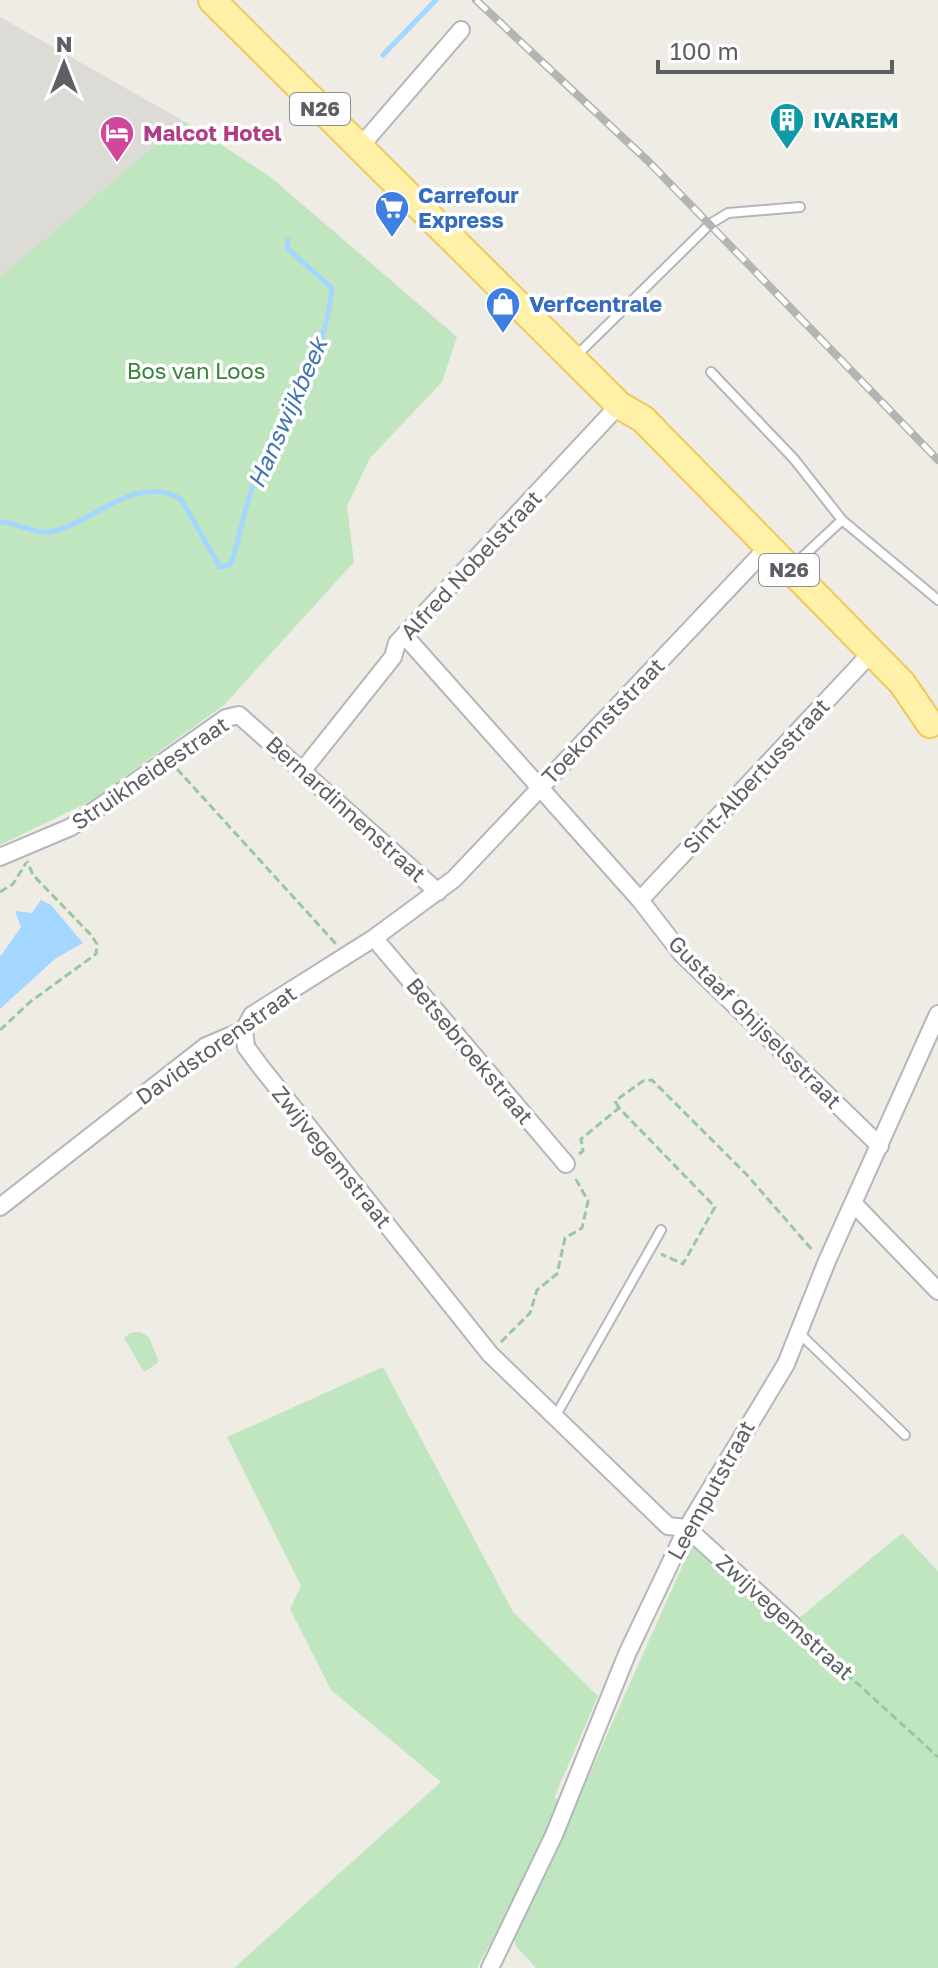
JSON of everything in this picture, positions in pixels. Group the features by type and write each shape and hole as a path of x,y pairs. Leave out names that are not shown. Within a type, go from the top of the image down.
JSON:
{"main road":[{"name":"N26","path":"212,0 619,405 633,429 763,552 867,657 902,683 934,728"}],"street":[{"path":"359,148 461,30"},
{"name":"Alfred Nobelstraat","path":"303,770 393,657 404,635 619,405"},
{"name":"Toekomststraat","path":"438,892 763,552"},
{"name":"Gustaaf Ghijselsstraat","path":"404,635 640,900 681,953 880,1146"},
{"name":"Sint-Albertusstraat","path":"640,900 867,657"},
{"name":"Struikheidestraat","path":"0,857 27,854 71,827 226,718 239,715 253,725"},
{"name":"Bernardinnenstraat","path":"253,725 438,892"},
{"name":"Davidstorenstraat","path":"0,1207 206,1046 244,1030 252,1015 374,938 438,892"},
{"name":"Betsebroekstraat","path":"374,938 566,1164"},
{"name":"Leemputstraat","path":"490,1968 554,1835 627,1654 687,1528 786,1364 827,1261 938,1014"},
{"name":"Zwijvegemstraat","path":"244,1030 246,1047 260,1066 490,1354 668,1526 687,1528 792,1624"},
{"path":"853,1203 938,1291"}],"lane":[{"path":"572,359 710,224 728,213 800,207"},
{"path":"711,372 794,459 842,520 938,600"},
{"path":"784,574 842,520"},
{"path":"554,1418 661,1230"},
{"path":"799,1333 905,1435"}],"path":[{"path":"170,756 185,781 286,887 346,956"},
{"path":"0,892 13,884 27,854"},
{"path":"0,1030 30,1002 96,954 97,944 91,935 33,875 27,854"},
{"path":"650,1249 683,1264 715,1207 615,1101 643,1081 652,1080 747,1175 785,1222 827,1261"},
{"path":"490,1354 530,1313 537,1290 557,1274 565,1238 582,1228 588,1201 566,1164 583,1151 581,1139 619,1108"},
{"name":"Zwijvegemstraat","path":"792,1624 938,1757"}],"shaded area":[{"path":"0,17 182,120 178,208 0,287"}],"green space":[{"name":"Bos van Loos","path":"184,121 268,175 457,337 442,382 370,458 347,506 354,562 224,705 89,802 0,845 0,277"},
{"path":"140,1332 149,1337 159,1362 144,1372 124,1338 130,1333"},
{"path":"383,1367 513,1612 598,1696 554,1798 577,1802 697,1533 792,1624 902,1533 938,1571 938,1968 536,1968 516,1946 507,1913 477,1968 234,1968 441,1782 331,1690 290,1609 301,1586 227,1437"}],"water":[{"path":"41,900 51,905 83,943 56,958 0,1009 0,957 21,927 15,911 32,913"}],"waterway":[{"name":"Hanswijkbeek","path":"383,55 436,0"},
{"name":"Hanswijkbeek","path":"0,522 40,532 54,531 132,495 164,492 181,499 220,567 231,564 254,480 313,362 328,315 332,288 287,248 288,240"}],"railway":[{"path":"476,0 648,161 938,460"}],"place":[{"name":"IVAREM","path":"787,151"},
{"name":"Malcot Hotel","path":"117,164"},
{"name":"Carrefour Express","path":"392,239"},
{"name":"Verfcentrale","path":"503,335"}]}
